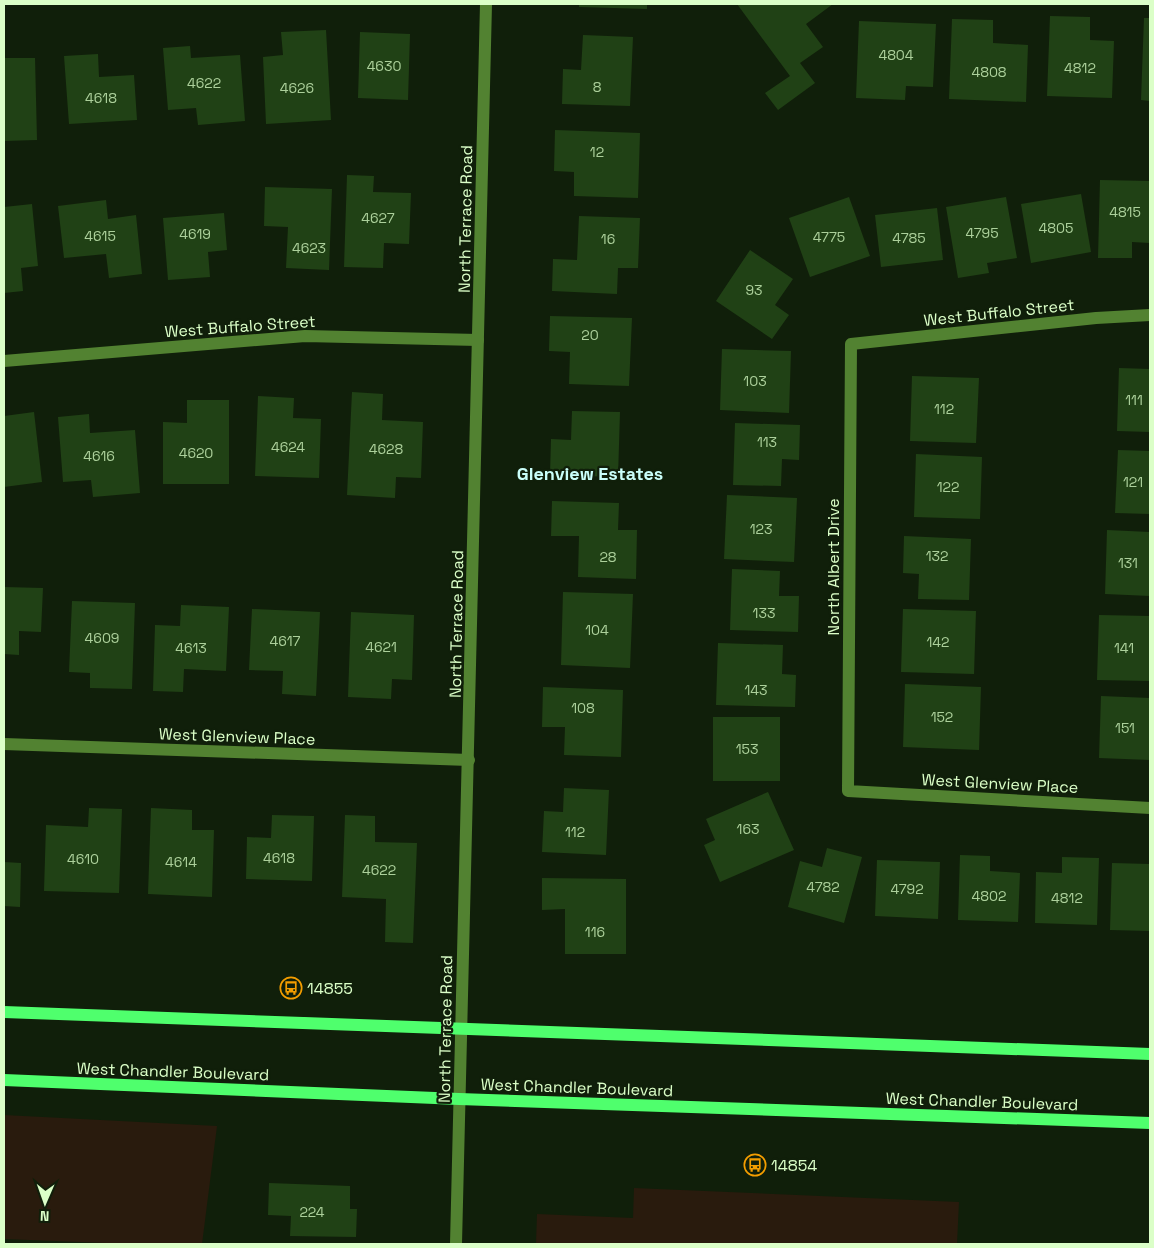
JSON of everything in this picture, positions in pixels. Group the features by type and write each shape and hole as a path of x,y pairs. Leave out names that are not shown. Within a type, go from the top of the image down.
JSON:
{"main road":[{"path":"4,1012 1150,1054"},
{"name":"West Chandler Boulevard","path":"4,1080 459,1099 1150,1123"}],"street":[{"name":"North Terrace Road","path":"456,1244 460,1147 460,1028 469,760 486,4"},
{"name":"West Buffalo Street","path":"851,344 1096,318 1150,315"},
{"name":"West Buffalo Street","path":"4,361 305,336 478,340"},
{"name":"North Albert Drive","path":"848,791 851,344"},
{"name":"West Glenview Place","path":"4,744 469,760"},
{"name":"West Glenview Place","path":"848,791 1150,808"}],"shaded area":[{"path":"4,1115 217,1126 202,1244 131,1244 4,1239"},
{"path":"634,1188 959,1202 957,1244 536,1244 537,1214 633,1218"}],"building":[{"path":"579,4 647,4 647,9 579,7"},
{"path":"737,4 833,4 806,24 823,47 800,63 815,83 778,110 765,93 790,76"},
{"path":"1050,16 1090,17 1090,40 1114,41 1112,98 1047,96"},
{"path":"1144,18 1150,18 1150,101 1141,100"},
{"path":"952,19 993,20 993,43 1028,45 1026,102 949,99"},
{"path":"859,21 936,24 933,87 906,86 905,100 856,98"},
{"path":"326,30 331,120 266,124 263,57 283,55 281,32"},
{"path":"360,32 410,34 408,100 358,98"},
{"path":"583,35 633,37 630,106 562,104 563,69 581,70"},
{"path":"190,46 191,58 240,55 245,121 198,125 196,108 168,110 163,48"},
{"path":"98,54 99,77 134,75 137,120 69,124 64,56"},
{"path":"4,58 35,58 37,140 4,141"},
{"path":"555,130 640,133 638,198 574,196 574,172 554,171"},
{"path":"347,175 374,176 373,192 411,193 409,244 384,243 383,268 344,267"},
{"path":"1100,180 1150,181 1150,243 1132,242 1132,258 1098,258"},
{"path":"265,187 332,189 329,270 286,268 288,227 264,226"},
{"path":"1081,194 1091,252 1031,263 1021,204"},
{"path":"849,197 870,256 810,277 789,218"},
{"path":"1006,197 1017,258 987,263 989,273 958,278 946,207"},
{"path":"106,200 108,219 136,215 142,274 109,278 106,254 64,258 58,206"},
{"path":"32,204 38,266 21,268 23,291 4,293 4,207"},
{"path":"937,208 943,260 881,267 875,215"},
{"path":"224,213 227,250 208,252 210,277 168,280 163,218"},
{"path":"579,216 640,218 638,268 618,268 617,294 552,291 553,259 577,260"},
{"path":"750,250 793,279 775,305 789,315 772,339 716,301"},
{"path":"550,316 632,318 629,386 569,384 570,352 549,351"},
{"path":"722,349 791,351 789,413 720,410"},
{"path":"1119,368 1150,369 1150,432 1117,431"},
{"path":"912,376 979,378 976,443 910,441"},
{"path":"352,392 383,394 382,420 423,422 421,478 396,477 395,498 347,495"},
{"path":"258,396 294,398 293,418 321,419 319,478 255,476"},
{"path":"187,400 229,400 229,484 163,484 163,422 187,423"},
{"path":"572,411 620,412 618,477 550,475 551,439 571,440"},
{"path":"34,412 42,482 4,487 4,416"},
{"path":"89,414 90,433 135,430 140,493 93,497 91,480 63,482 58,417"},
{"path":"735,423 800,425 799,460 782,459 781,486 733,485"},
{"path":"1118,450 1150,451 1150,514 1115,513"},
{"path":"916,454 982,457 980,519 914,517"},
{"path":"727,495 797,498 794,562 724,559"},
{"path":"552,501 619,503 618,530 637,530 636,579 578,577 579,536 551,536"},
{"path":"1107,530 1150,532 1150,596 1105,594"},
{"path":"904,536 971,539 969,600 918,599 919,574 903,573"},
{"path":"732,569 780,571 779,596 799,596 798,632 730,630"},
{"path":"4,587 43,588 41,632 19,631 19,655 4,654"},
{"path":"563,592 633,594 630,668 561,665"},
{"path":"72,601 135,603 132,689 90,688 90,673 69,672"},
{"path":"181,605 229,607 226,671 184,669 183,692 153,691 155,625 180,626"},
{"path":"252,609 320,612 316,696 282,694 283,671 249,670"},
{"path":"903,609 976,611 974,674 901,672"},
{"path":"351,612 414,615 412,680 392,679 391,699 348,697"},
{"path":"1099,615 1150,616 1150,681 1097,680"},
{"path":"718,643 783,645 782,674 796,675 795,707 716,705"},
{"path":"905,684 981,687 979,750 903,747"},
{"path":"543,687 623,690 621,757 564,755 565,727 542,727"},
{"path":"1101,696 1150,698 1150,760 1099,758"},
{"path":"713,717 780,717 780,781 713,781"},
{"path":"564,788 609,790 606,855 542,852 544,811 563,812"},
{"path":"768,792 794,850 720,882 704,845 715,840 706,819"},
{"path":"89,808 122,809 119,893 44,891 46,825 88,827"},
{"path":"151,808 192,810 192,830 214,830 212,897 148,894"},
{"path":"272,815 314,816 312,881 246,879 247,837 271,838"},
{"path":"345,815 375,816 375,842 417,843 413,943 385,942 386,899 342,897"},
{"path":"827,848 862,857 844,923 788,907 800,861 822,867"},
{"path":"960,855 990,856 990,871 1020,873 1018,922 958,920"},
{"path":"1062,857 1099,858 1097,925 1035,923 1036,872 1062,873"},
{"path":"877,860 940,862 938,919 875,916"},
{"path":"4,862 21,863 20,907 4,906"},
{"path":"1112,863 1150,864 1150,931 1110,930"},
{"path":"542,878 626,879 626,954 565,954 565,909 542,910"},
{"path":"281,986 299,987 298,993 281,992"},
{"path":"269,1183 350,1186 350,1209 357,1209 356,1237 290,1236 291,1216 268,1215"}],"place":[{"name":"14855","path":"291,988"},
{"name":"14854","path":"755,1165"}],"district":[{"name":"Glenview Estates","path":"590,474"}]}
